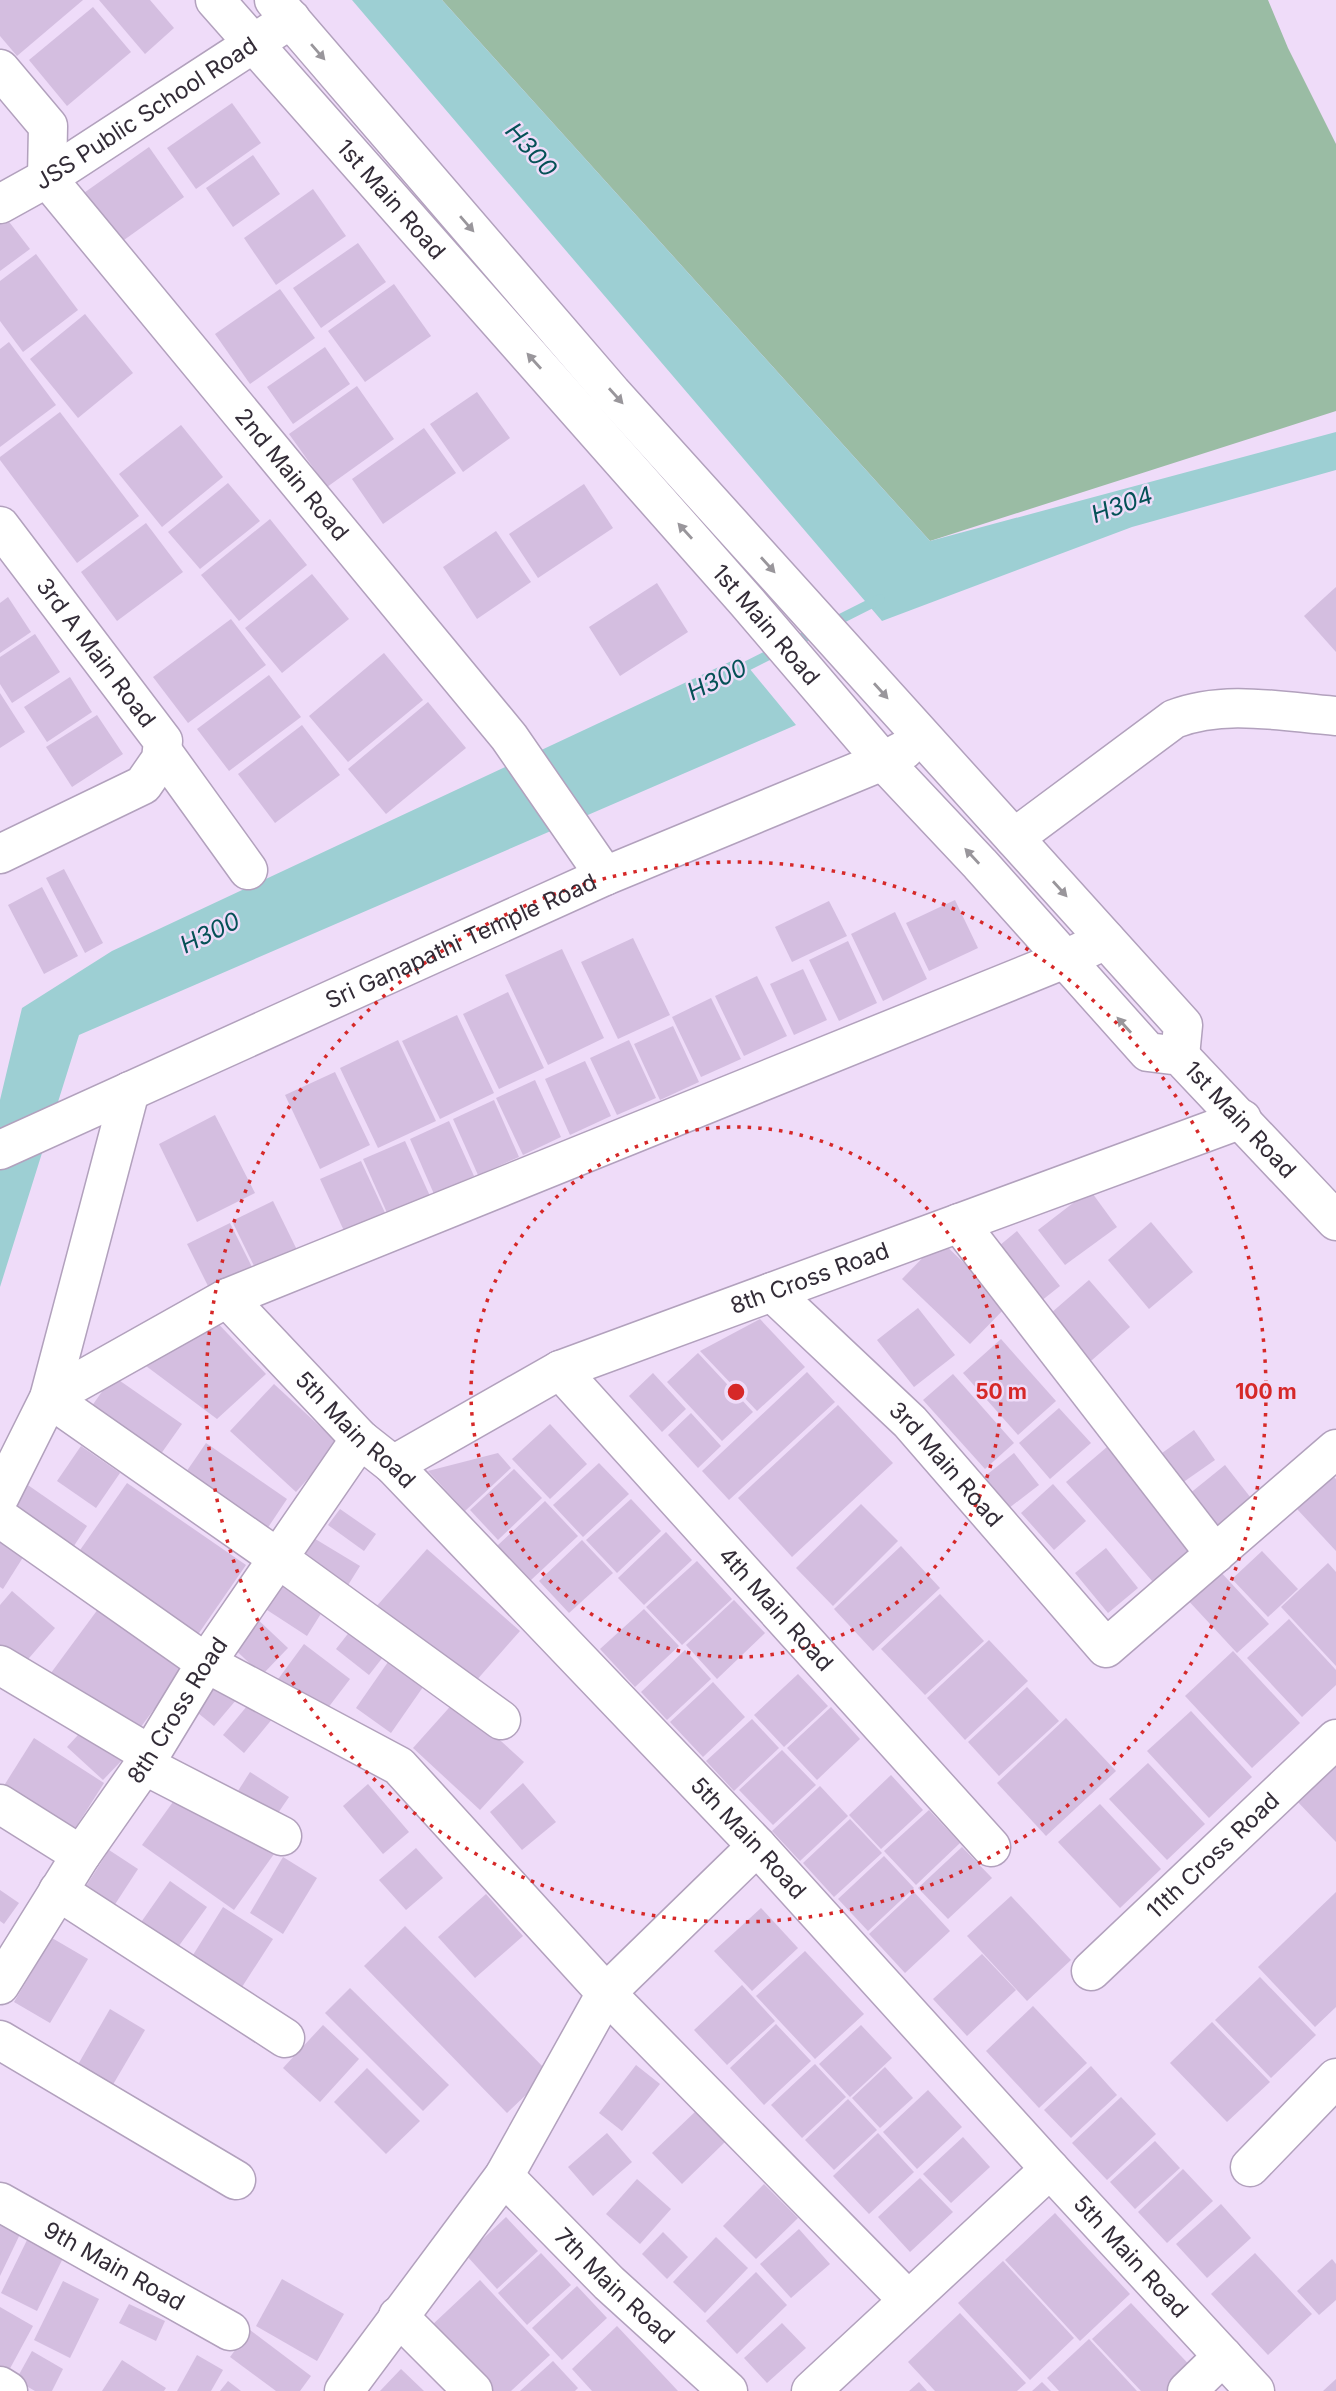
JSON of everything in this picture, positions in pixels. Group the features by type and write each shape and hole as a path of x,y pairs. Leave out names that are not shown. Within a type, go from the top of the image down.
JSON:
{"street":[{"name":"1st Main Road","path":"215,0 746,601 883,761 1148,1052 1180,1056 1336,1221"},
{"name":"JSS Public School Road","path":"0,204 47,178 253,45 282,10"},
{"path":"282,10 612,393 1183,1025 1180,1056"},
{"path":"0,69 48,126 47,178"},
{"name":"2nd Main Road","path":"47,178 509,737 605,876"},
{"name":"3rd A Main Road","path":"0,526 163,741 163,752 143,785 0,854"},
{"path":"1014,838 1174,719 1221,708 1336,716"},
{"name":"Sri Ganapathi Temple Road","path":"0,1150 605,876 883,761 925,739"},
{"path":"163,752 248,870"},
{"path":"49,1398 227,1297 1065,959 1106,940"},
{"path":"0,1496 49,1398 130,1091"},
{"name":"8th Cross Road","path":"393,1465 559,1370 1242,1119"},
{"path":"959,1223 1215,1553 1336,1449"},
{"name":"3rd Main Road","path":"772,1292 910,1422 1106,1648 1215,1553"},
{"name":"5th Main Road","path":"227,1297 360,1439 393,1465 757,1846 1049,2169 1255,2391"},
{"name":"4th Main Road","path":"559,1370 991,1847"},
{"path":"49,1398 279,1559 501,1720"},
{"name":"8th Cross Road","path":"0,1985 206,1663 360,1439"},
{"path":"0,1518 206,1663 399,1766 607,1993 908,2301"},
{"path":"0,1665 147,1759 282,1836"},
{"name":"11th Cross Road","path":"1091,1972 1336,1739"},
{"path":"0,1804 81,1855"},
{"path":"344,2391 504,2176 607,1993 757,1846"},
{"path":"58,1891 285,2038"},
{"path":"0,2040 236,2180"},
{"path":"1250,2166 1336,2078"},
{"path":"811,2391 1049,2169"},
{"name":"7th Main Road","path":"504,2176 609,2283 728,2391"},
{"name":"9th Main Road","path":"0,2202 230,2331"},
{"path":"398,2316 473,2391"},
{"path":"1186,2391 1223,2356"},
{"path":"0,2386 8,2391"}],"shaded area":[{"path":"442,0 1268,0 1288,48 1336,144 1336,411 930,541"}],"water":[{"name":"H304","path":"352,0 442,0 930,541 1336,432 1336,470 1132,527 882,621"},
{"path":"740,657 796,725 79,1035 0,1287 0,1100 22,1008 112,951"}],"building":[{"path":"0,0 83,0 17,56 0,36"},
{"path":"99,0 150,0 174,28 145,54"},
{"path":"93,7 131,52 67,106 29,60"},
{"path":"232,103 261,143 196,189 167,148"},
{"path":"149,147 184,197 117,245 81,195"},
{"path":"253,155 280,194 233,227 206,188"},
{"path":"313,189 346,236 276,285 244,238"},
{"path":"3,214 30,249 0,271 0,216"},
{"path":"358,243 386,282 321,328 293,288"},
{"path":"36,254 78,310 23,352 0,321 0,281"},
{"path":"394,284 431,336 365,382 328,331"},
{"path":"280,289 315,338 250,384 215,334"},
{"path":"85,314 133,373 78,418 30,359"},
{"path":"9,342 56,405 0,447 0,349"},
{"path":"325,347 350,384 293,424 267,387"},
{"path":"357,386 394,439 327,487 289,434"},
{"path":"477,392 510,438 463,472 430,424"},
{"path":"60,412 139,516 77,563 0,460 0,457"},
{"path":"181,425 223,477 162,527 119,474"},
{"path":"424,428 456,473 383,524 352,479"},
{"path":"228,483 260,521 200,569 168,532"},
{"path":"584,484 613,528 538,578 509,534"},
{"path":"270,519 307,565 239,621 201,575"},
{"path":"146,523 183,572 117,621 81,572"},
{"path":"496,531 531,582 477,619 443,567"},
{"path":"312,574 349,619 282,673 245,628"},
{"path":"657,583 688,632 620,676 589,627"},
{"path":"1336,587 1336,652 1304,616"},
{"path":"8,597 31,632 0,653 0,603"},
{"path":"231,619 266,665 188,723 153,677"},
{"path":"35,634 60,672 12,703 0,684 0,657"},
{"path":"384,653 423,700 348,762 309,716"},
{"path":"269,675 301,717 229,771 197,729"},
{"path":"70,677 92,712 47,742 24,707"},
{"path":"0,693 25,732 0,748"},
{"path":"428,702 466,748 386,814 348,769"},
{"path":"97,715 123,754 72,787 46,747"},
{"path":"302,725 340,775 275,823 238,774"},
{"path":"64,869 103,943 85,953 46,878"},
{"path":"42,887 78,956 44,974 8,905"},
{"path":"955,900 978,948 929,971 906,923"},
{"path":"829,901 847,936 792,962 775,927"},
{"path":"895,912 927,979 883,1001 851,934"},
{"path":"633,938 670,1015 618,1039 581,962"},
{"path":"848,941 877,1003 839,1021 809,960"},
{"path":"562,949 604,1038 548,1065 505,975"},
{"path":"803,969 827,1020 794,1035 770,984"},
{"path":"757,976 787,1036 744,1056 715,996"},
{"path":"508,992 544,1068 499,1089 463,1014"},
{"path":"711,998 741,1059 701,1077 672,1017"},
{"path":"457,1015 494,1093 440,1119 402,1041"},
{"path":"673,1026 699,1082 660,1100 634,1044"},
{"path":"398,1040 436,1121 378,1148 340,1068"},
{"path":"629,1040 656,1098 617,1115 590,1058"},
{"path":"585,1061 611,1116 570,1135 545,1079"},
{"path":"335,1072 370,1145 320,1169 285,1095"},
{"path":"535,1080 561,1137 523,1155 496,1098"},
{"path":"494,1100 519,1157 478,1175 453,1119"},
{"path":"215,1115 255,1193 197,1222 159,1144"},
{"path":"449,1121 474,1176 434,1194 410,1139"},
{"path":"405,1141 430,1196 388,1215 363,1159"},
{"path":"361,1161 386,1215 345,1233 320,1179"},
{"path":"1090,1190 1117,1227 1065,1265 1038,1230"},
{"path":"273,1201 298,1252 257,1272 232,1221"},
{"path":"1151,1222 1193,1272 1149,1309 1108,1260"},
{"path":"230,1223 254,1271 211,1292 187,1244"},
{"path":"1017,1231 1060,1286 1031,1309 988,1255"},
{"path":"940,1240 1008,1305 970,1344 902,1279"},
{"path":"1089,1280 1130,1327 1084,1367 1043,1320"},
{"path":"918,1308 955,1355 914,1387 877,1340"},
{"path":"210,1315 266,1374 217,1419 138,1360"},
{"path":"760,1319 805,1367 757,1411 700,1351"},
{"path":"1001,1339 1056,1401 1018,1435 963,1373"},
{"path":"698,1353 753,1412 722,1441 667,1382"},
{"path":"807,1372 835,1402 729,1500 702,1471"},
{"path":"653,1373 686,1409 662,1432 629,1396"},
{"path":"953,1374 1014,1443 985,1469 923,1400"},
{"path":"113,1376 182,1424 151,1468 82,1420"},
{"path":"274,1384 339,1444 296,1492 230,1431"},
{"path":"838,1405 893,1463 792,1557 738,1498"},
{"path":"1059,1408 1091,1443 1050,1479 1019,1443"},
{"path":"691,1413 721,1446 698,1468 668,1435"},
{"path":"550,1424 587,1464 550,1499 512,1459"},
{"path":"1194,1430 1215,1460 1172,1490 1151,1461"},
{"path":"206,1443 287,1499 261,1538 180,1481"},
{"path":"81,1446 120,1473 96,1508 57,1481"},
{"path":"1107,1447 1193,1546 1153,1582 1066,1482"},
{"path":"498,1453 511,1468 465,1511 428,1471"},
{"path":"1014,1453 1039,1485 1009,1508 984,1477"},
{"path":"599,1463 629,1494 583,1537 553,1505"},
{"path":"1225,1465 1258,1507 1211,1544 1178,1503"},
{"path":"514,1469 542,1498 498,1540 470,1510"},
{"path":"1333,1476 1336,1479 1336,1551 1297,1509"},
{"path":"22,1481 87,1526 68,1555 2,1510"},
{"path":"127,1483 246,1565 190,1646 71,1563"},
{"path":"1053,1484 1086,1521 1054,1550 1021,1513"},
{"path":"631,1499 661,1531 617,1573 586,1540"},
{"path":"545,1501 578,1536 530,1581 497,1546"},
{"path":"861,1504 898,1541 833,1606 796,1568"},
{"path":"340,1509 376,1534 364,1551 328,1525"},
{"path":"666,1532 692,1560 644,1605 618,1578"},
{"path":"0,1534 27,1551 3,1589 0,1587"},
{"path":"312,1537 360,1566 345,1590 298,1561"},
{"path":"582,1540 613,1573 569,1613 539,1581"},
{"path":"901,1546 940,1588 873,1651 834,1609"},
{"path":"1106,1548 1138,1588 1108,1613 1075,1573"},
{"path":"427,1549 520,1631 468,1690 375,1608"},
{"path":"1262,1551 1298,1589 1268,1617 1232,1579"},
{"path":"697,1561 732,1599 682,1645 646,1607"},
{"path":"1328,1563 1336,1572 1336,1666 1281,1607"},
{"path":"1217,1568 1269,1624 1237,1653 1185,1597"},
{"path":"284,1576 327,1604 307,1636 264,1608"},
{"path":"12,1591 55,1628 17,1672 0,1657 0,1605"},
{"path":"940,1594 984,1641 925,1695 881,1649"},
{"path":"734,1600 765,1633 717,1679 686,1645"},
{"path":"104,1601 188,1663 132,1739 48,1677"},
{"path":"644,1609 679,1646 635,1687 600,1649"},
{"path":"254,1616 288,1648 262,1675 228,1643"},
{"path":"1289,1619 1336,1670 1336,1685 1302,1717 1247,1658"},
{"path":"358,1621 390,1648 369,1675 336,1649"},
{"path":"989,1640 1028,1681 965,1740 927,1698"},
{"path":"304,1644 350,1679 321,1717 276,1682"},
{"path":"685,1650 711,1679 667,1720 641,1692"},
{"path":"1233,1651 1300,1723 1252,1768 1185,1696"},
{"path":"388,1662 423,1687 391,1733 356,1708"},
{"path":"798,1674 828,1706 784,1747 754,1715"},
{"path":"220,1676 242,1693 214,1726 193,1709"},
{"path":"713,1682 745,1717 703,1757 670,1722"},
{"path":"1027,1687 1059,1721 999,1776 968,1742"},
{"path":"252,1700 273,1718 244,1753 223,1735"},
{"path":"456,1700 524,1762 480,1810 413,1748"},
{"path":"831,1707 860,1739 817,1780 787,1748"},
{"path":"1191,1711 1252,1777 1209,1818 1147,1751"},
{"path":"1066,1718 1116,1771 1046,1836 997,1783"},
{"path":"752,1719 779,1748 734,1791 706,1761"},
{"path":"89,1723 125,1757 103,1780 67,1747"},
{"path":"34,1738 104,1783 67,1841 0,1792"},
{"path":"782,1750 816,1785 773,1825 739,1790"},
{"path":"1336,1762 1336,1842 1296,1800"},
{"path":"1148,1763 1205,1824 1167,1860 1109,1799"},
{"path":"250,1772 289,1797 276,1816 238,1791"},
{"path":"891,1775 923,1810 881,1849 849,1815"},
{"path":"523,1783 556,1822 522,1850 490,1812"},
{"path":"368,1784 409,1832 383,1854 343,1806"},
{"path":"820,1786 848,1816 800,1861 772,1831"},
{"path":"183,1788 274,1854 234,1910 142,1845"},
{"path":"1100,1804 1161,1869 1120,1908 1058,1842"},
{"path":"929,1810 960,1843 916,1885 884,1851"},
{"path":"850,1819 882,1853 834,1897 803,1863"},
{"path":"962,1847 992,1878 948,1919 918,1888"},
{"path":"416,1848 443,1878 406,1910 379,1880"},
{"path":"109,1850 138,1869 110,1912 81,1894"},
{"path":"884,1856 914,1888 868,1931 838,1899"},
{"path":"283,1857 317,1878 283,1934 250,1913"},
{"path":"170,1881 207,1907 173,1954 137,1928"},
{"path":"0,1890 19,1903 4,1924 0,1921"},
{"path":"914,1892 950,1931 905,1973 869,1934"},
{"path":"1336,1892 1336,2007 1315,2027 1258,1967"},
{"path":"486,1894 523,1936 475,1978 438,1937"},
{"path":"1011,1896 1071,1960 1027,2001 967,1936"},
{"path":"223,1907 273,1939 242,1987 193,1955"},
{"path":"761,1908 798,1948 752,1991 714,1951"},
{"path":"405,1926 549,2073 507,2113 364,1966"},
{"path":"52,1938 88,1959 50,2023 14,2002"},
{"path":"805,1951 864,2014 815,2059 756,1996"},
{"path":"982,1954 1016,1990 967,2036 933,1999"},
{"path":"1260,1977 1316,2035 1271,2078 1215,2020"},
{"path":"742,1985 775,2021 727,2065 694,2030"},
{"path":"350,1988 449,2085 423,2111 325,2013"},
{"path":"1033,2006 1087,2063 1039,2108 986,2051"},
{"path":"110,2009 145,2030 111,2088 76,2068"},
{"path":"1212,2022 1270,2082 1227,2122 1170,2063"},
{"path":"776,2024 811,2061 764,2105 730,2068"},
{"path":"323,2025 359,2059 320,2102 283,2068"},
{"path":"861,2025 892,2058 850,2097 819,2064"},
{"path":"815,2064 846,2097 802,2138 771,2105"},
{"path":"636,2065 660,2084 622,2131 599,2113"},
{"path":"1091,2066 1117,2095 1071,2138 1044,2110"},
{"path":"885,2067 913,2098 880,2128 852,2098"},
{"path":"367,2068 420,2121 386,2154 334,2102"},
{"path":"928,2090 962,2127 917,2169 883,2132"},
{"path":"1121,2097 1156,2134 1107,2180 1072,2143"},
{"path":"848,2099 877,2130 834,2170 805,2140"},
{"path":"697,2110 726,2141 682,2184 652,2153"},
{"path":"607,2133 632,2162 593,2196 568,2167"},
{"path":"878,2133 914,2172 869,2214 833,2176"},
{"path":"963,2137 990,2167 951,2203 923,2174"},
{"path":"1155,2141 1180,2168 1135,2209 1110,2182"},
{"path":"1183,2169 1213,2201 1167,2243 1138,2212"},
{"path":"920,2178 953,2212 910,2252 878,2217"},
{"path":"637,2179 671,2209 640,2244 606,2214"},
{"path":"764,2184 798,2218 756,2259 723,2226"},
{"path":"1221,2204 1251,2238 1207,2278 1176,2244"},
{"path":"1055,2213 1130,2294 1080,2341 1005,2260"},
{"path":"506,2217 538,2251 497,2289 466,2255"},
{"path":"0,2219 22,2230 0,2276"},
{"path":"799,2229 830,2264 791,2298 760,2264"},
{"path":"31,2232 67,2250 37,2311 1,2293"},
{"path":"663,2232 688,2257 667,2279 642,2254"},
{"path":"716,2237 748,2268 705,2313 673,2282"},
{"path":"541,2253 571,2285 527,2325 498,2293"},
{"path":"1255,2253 1312,2314 1268,2355 1211,2294"},
{"path":"1332,2259 1336,2264 1336,2300 1319,2315 1297,2291"},
{"path":"1003,2261 1074,2338 1030,2380 958,2303"},
{"path":"756,2272 787,2305 737,2354 706,2321"},
{"path":"282,2279 344,2314 317,2361 256,2326"},
{"path":"480,2280 550,2355 511,2391 492,2391 431,2326"},
{"path":"63,2281 99,2299 70,2358 34,2340"},
{"path":"577,2286 607,2318 562,2360 532,2328"},
{"path":"1131,2303 1197,2373 1178,2391 1141,2391 1092,2339"},
{"path":"129,2304 165,2321 156,2341 119,2323"},
{"path":"0,2307 33,2326 7,2374 0,2371"},
{"path":"960,2313 1026,2383 1017,2391 935,2391 908,2362"},
{"path":"782,2323 806,2348 767,2383 744,2358"},
{"path":"617,2326 678,2391 592,2391 572,2369"},
{"path":"250,2330 311,2376 300,2391 276,2391 230,2357"},
{"path":"1089,2339 1137,2391 1059,2391 1047,2378"},
{"path":"32,2351 63,2369 52,2391 35,2391 16,2380"},
{"path":"197,2355 223,2370 211,2391 177,2391"},
{"path":"122,2360 166,2388 164,2391 102,2391"},
{"path":"553,2361 578,2388 575,2391 520,2391"},
{"path":"401,2369 424,2391 380,2391"},
{"path":"1336,2379 1336,2391 1323,2391"},
{"path":"228,2381 241,2391 220,2391"},
{"path":"919,2382 927,2391 909,2391"},
{"path":"1042,2382 1051,2391 1032,2391"}],"waterway":[{"name":"H300","path":"735,672 880,599"}]}
